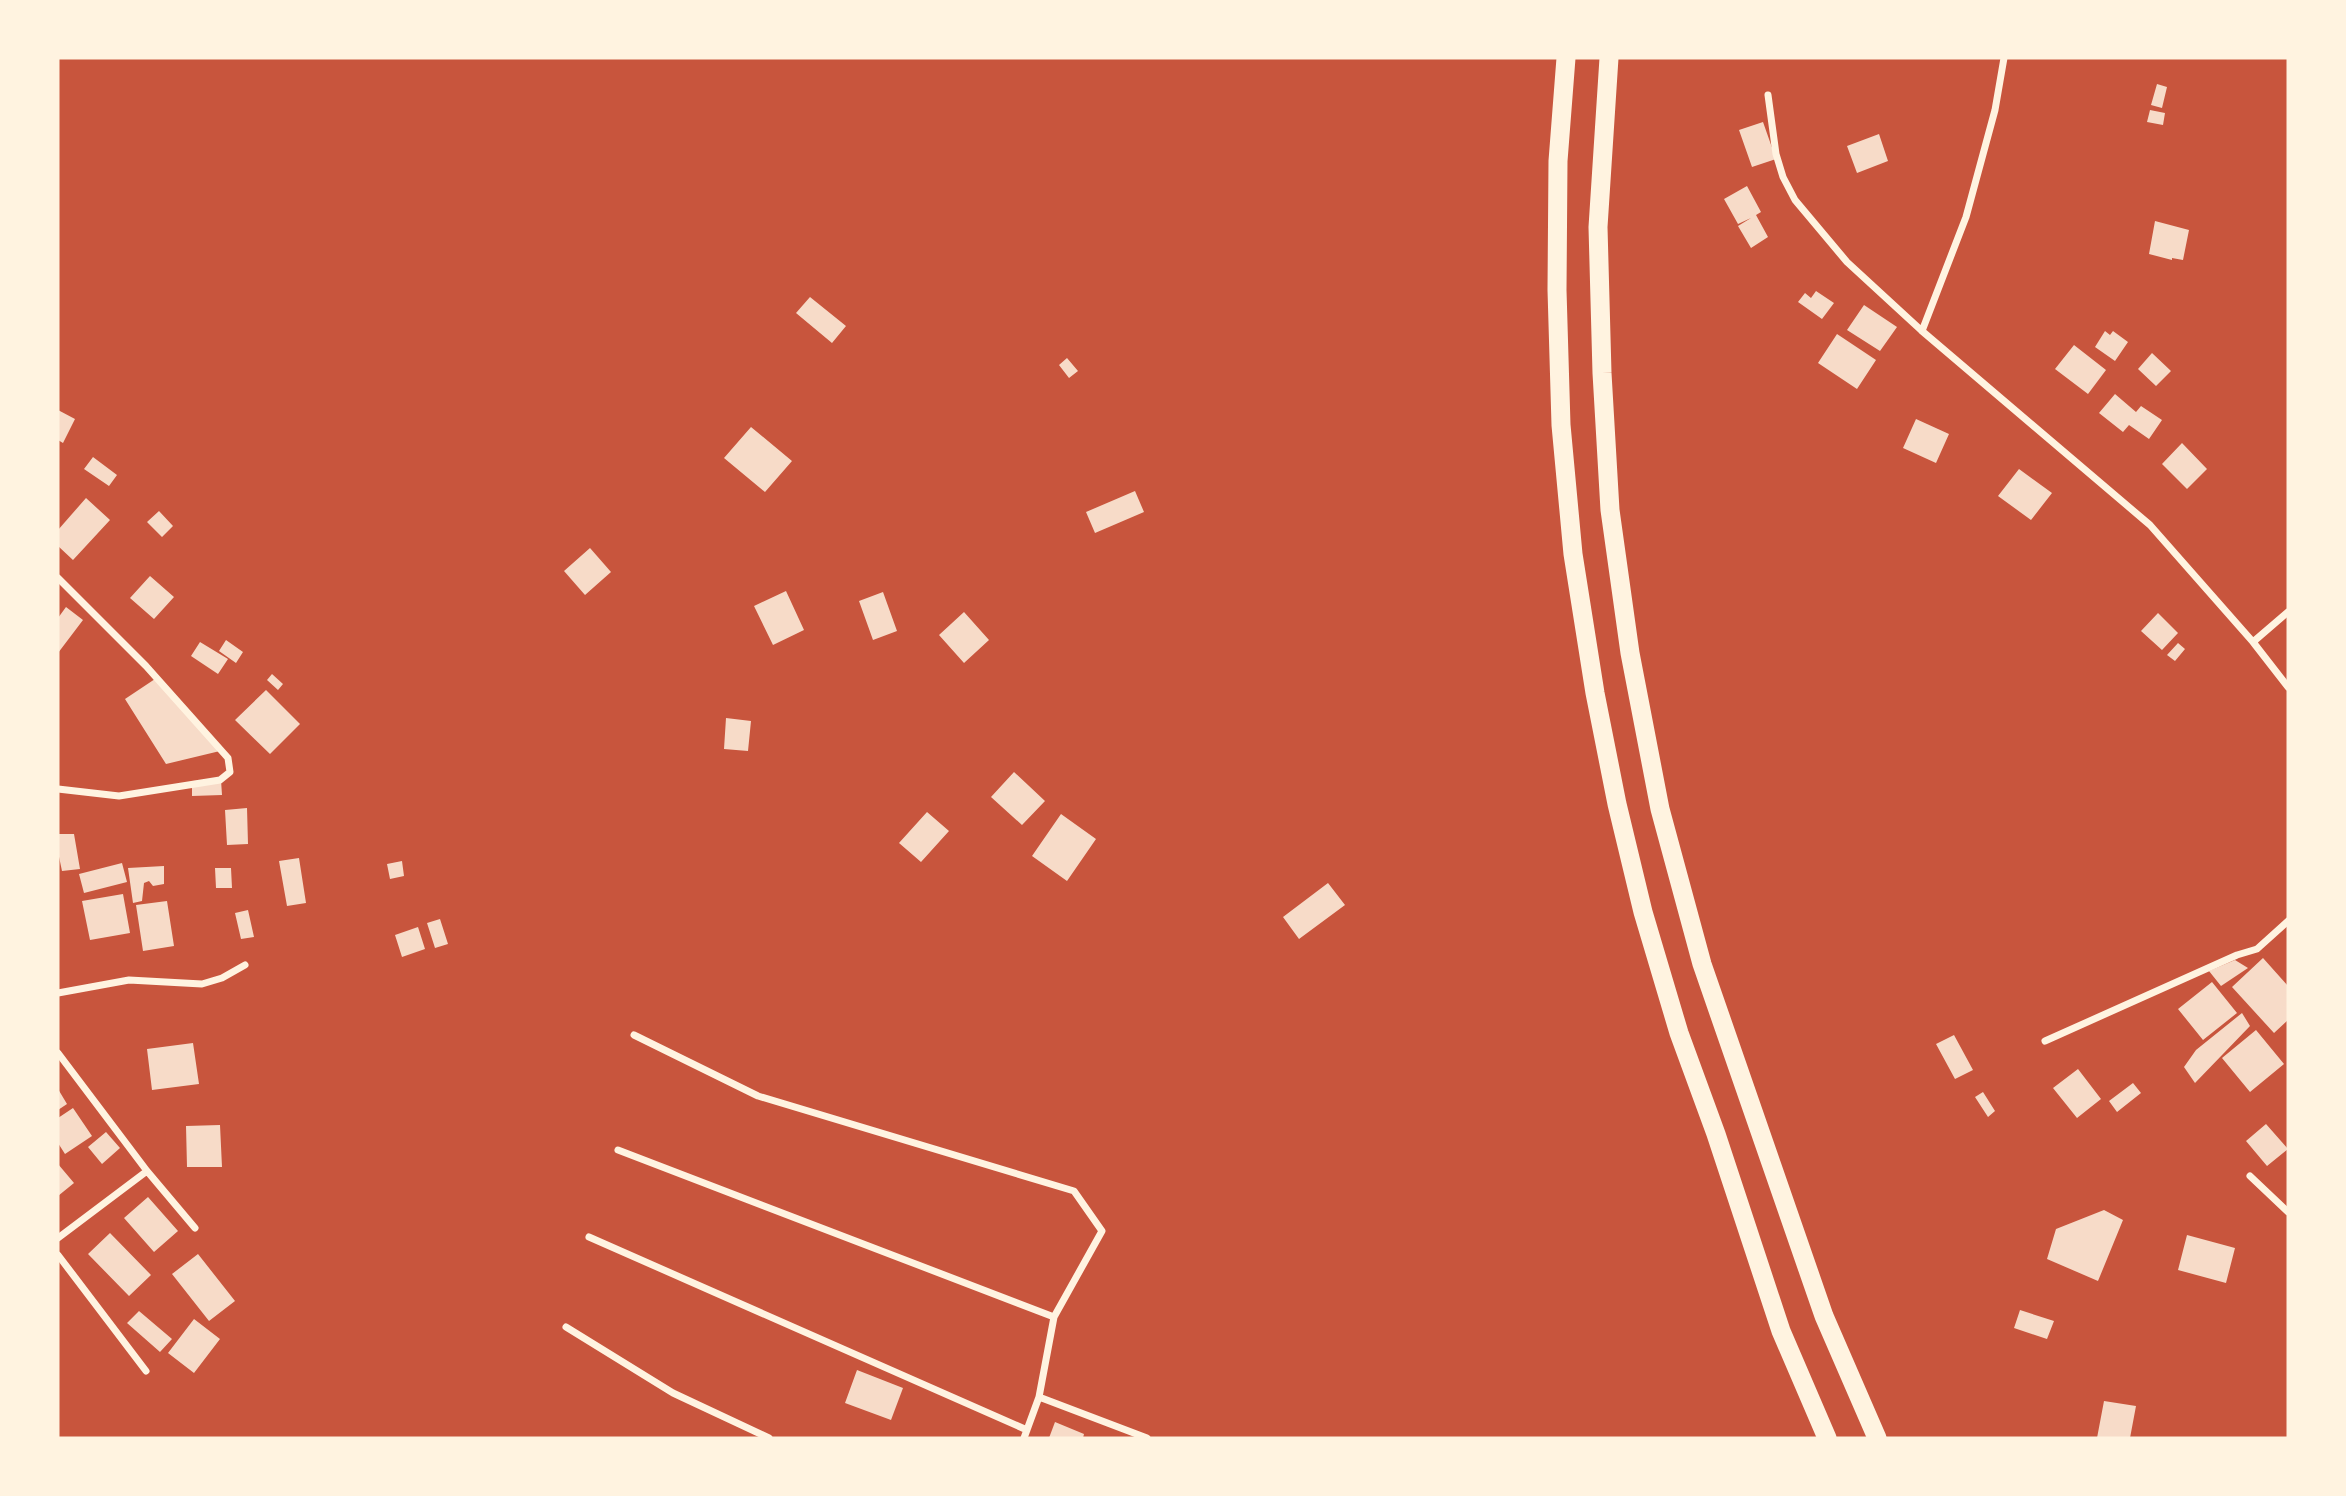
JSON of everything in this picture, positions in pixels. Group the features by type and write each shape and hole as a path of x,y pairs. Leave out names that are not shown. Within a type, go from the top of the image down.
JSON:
{"highway":[{"path":"1566,58 1558,174 1557,290 1561,425 1573,554 1595,693 1620,818 1643,912 1679,1033 1716,1134 1781,1331 1827,1438"},
{"path":"1609,58 1598,227 1602,373 1610,510 1632,666 1660,808 1702,964 1824,1316 1877,1438"}],"street":[{"path":"1922,331 1966,217 1995,110 2004,58"},
{"path":"1768,95 1776,154 1783,177 1795,200 1847,262 1922,331 2150,525 2253,642 2288,687"},
{"path":"58,578 146,666 228,758 230,772 220,780 119,796 58,789"},
{"path":"2253,642 2288,612"},
{"path":"2045,1041 2237,955 2257,949 2288,921"},
{"path":"58,993 129,980 202,984 222,978 245,965"},
{"path":"589,1237 1026,1434 1039,1397 1054,1317 1102,1231 1074,1191 758,1096 634,1035"},
{"path":"58,1053 147,1171 195,1228"},
{"path":"618,1150 1054,1317"},
{"path":"58,1238 147,1171"},
{"path":"2250,1176 2288,1212"},
{"path":"58,1255 146,1371"},
{"path":"566,1327 673,1393 769,1438"},
{"path":"1039,1397 1147,1438"}],"building":[{"path":"2157,84 2167,87 2162,108 2151,105"},
{"path":"2150,110 2165,113 2163,125 2147,122"},
{"path":"1763,122 1776,159 1752,167 1739,130"},
{"path":"1879,134 1888,161 1857,173 1847,146"},
{"path":"1747,186 1761,212 1756,215 1768,237 1751,248 1738,226 1751,218 1738,224 1724,199"},
{"path":"2155,221 2189,230 2183,260 2149,254"},
{"path":"1816,291 1834,303 1822,319 1798,302 1805,293 1811,298"},
{"path":"810,297 846,326 832,343 796,313"},
{"path":"1864,305 1897,327 1880,351 1847,330"},
{"path":"2105,331 2110,335 2113,331 2128,342 2115,361 2095,347"},
{"path":"1837,334 1876,360 1857,389 1818,363"},
{"path":"2074,345 2106,370 2088,394 2055,369"},
{"path":"2152,353 2171,371 2156,386 2138,369"},
{"path":"1067,358 1078,371 1069,378 1059,365"},
{"path":"2115,394 2136,412 2141,406 2162,420 2149,439 2129,425 2123,432 2099,413"},
{"path":"58,410 75,419 63,443 58,440"},
{"path":"1916,419 1949,434 1936,463 1903,448"},
{"path":"751,427 792,461 765,492 724,458"},
{"path":"2182,443 2207,469 2187,489 2162,464"},
{"path":"93,457 117,475 109,486 84,469"},
{"path":"2019,469 2052,493 2031,520 1998,496"},
{"path":"1135,491 1144,512 1095,533 1086,512"},
{"path":"86,498 110,520 73,560 58,546 58,530"},
{"path":"159,511 173,526 162,537 147,522"},
{"path":"590,548 611,572 585,595 564,571"},
{"path":"150,576 174,597 154,619 130,598"},
{"path":"786,591 804,630 773,645 754,606"},
{"path":"883,592 897,631 873,640 859,601"},
{"path":"66,607 83,620 58,653 58,618"},
{"path":"964,612 989,640 964,663 939,635"},
{"path":"2158,613 2178,633 2162,650 2141,631"},
{"path":"226,640 243,652 236,663 219,651"},
{"path":"200,642 228,659 218,674 191,656"},
{"path":"2178,643 2185,649 2175,661 2167,655"},
{"path":"272,674 283,684 278,690 267,680"},
{"path":"155,679 220,751 166,764 125,699"},
{"path":"266,690 300,724 270,754 235,720"},
{"path":"726,718 751,721 748,751 724,749"},
{"path":"1014,772 1045,801 1022,825 991,797"},
{"path":"221,780 222,795 192,796 192,781"},
{"path":"247,808 248,844 227,845 225,810"},
{"path":"927,812 949,831 921,862 899,843"},
{"path":"1061,814 1096,839 1067,881 1032,856"},
{"path":"58,834 74,834 80,869 62,871"},
{"path":"299,858 306,903 287,906 279,861"},
{"path":"402,861 404,876 390,879 387,864"},
{"path":"122,863 127,882 84,893 79,874"},
{"path":"164,866 164,884 153,886 149,881 144,883 142,901 133,903 128,868"},
{"path":"215,868 231,868 232,888 216,888"},
{"path":"1328,883 1345,905 1299,939 1283,917"},
{"path":"123,894 130,933 90,940 82,901"},
{"path":"167,901 174,946 143,951 136,905"},
{"path":"248,910 254,937 241,939 235,913"},
{"path":"440,919 448,944 435,948 427,923"},
{"path":"418,927 425,949 402,957 395,935"},
{"path":"2263,958 2288,986 2288,1020 2274,1033 2232,987"},
{"path":"2235,960 2248,968 2221,986 2209,971"},
{"path":"2212,982 2237,1013 2203,1040 2178,1009"},
{"path":"2242,1013 2250,1026 2195,1083 2184,1067 2196,1050"},
{"path":"2256,1030 2284,1064 2250,1092 2222,1058"},
{"path":"1954,1035 1973,1070 1955,1079 1936,1044"},
{"path":"193,1043 199,1084 152,1090 147,1049"},
{"path":"2078,1069 2101,1099 2077,1118 2053,1088"},
{"path":"2133,1083 2141,1093 2117,1112 2109,1101"},
{"path":"58,1089 67,1104 58,1110"},
{"path":"1983,1092 1995,1111 1988,1117 1975,1097"},
{"path":"73,1108 92,1136 65,1154 58,1143 58,1118"},
{"path":"2266,1124 2288,1149 2267,1166 2246,1141"},
{"path":"220,1125 222,1167 187,1167 186,1126"},
{"path":"106,1132 120,1148 102,1164 88,1147"},
{"path":"58,1164 74,1183 58,1196"},
{"path":"148,1197 178,1231 154,1252 124,1218"},
{"path":"2104,1210 2123,1220 2098,1281 2047,1259 2056,1229"},
{"path":"110,1233 151,1275 129,1296 88,1254"},
{"path":"2187,1235 2235,1248 2226,1283 2178,1270"},
{"path":"198,1254 235,1301 209,1321 172,1274"},
{"path":"2020,1310 2054,1321 2047,1339 2014,1328"},
{"path":"139,1311 172,1339 160,1352 127,1323"},
{"path":"194,1319 220,1339 194,1373 168,1353"},
{"path":"857,1370 903,1388 891,1420 845,1403"},
{"path":"2104,1401 2136,1406 2130,1438 2097,1438"},
{"path":"1055,1422 1084,1434 1083,1438 1049,1438"}]}
